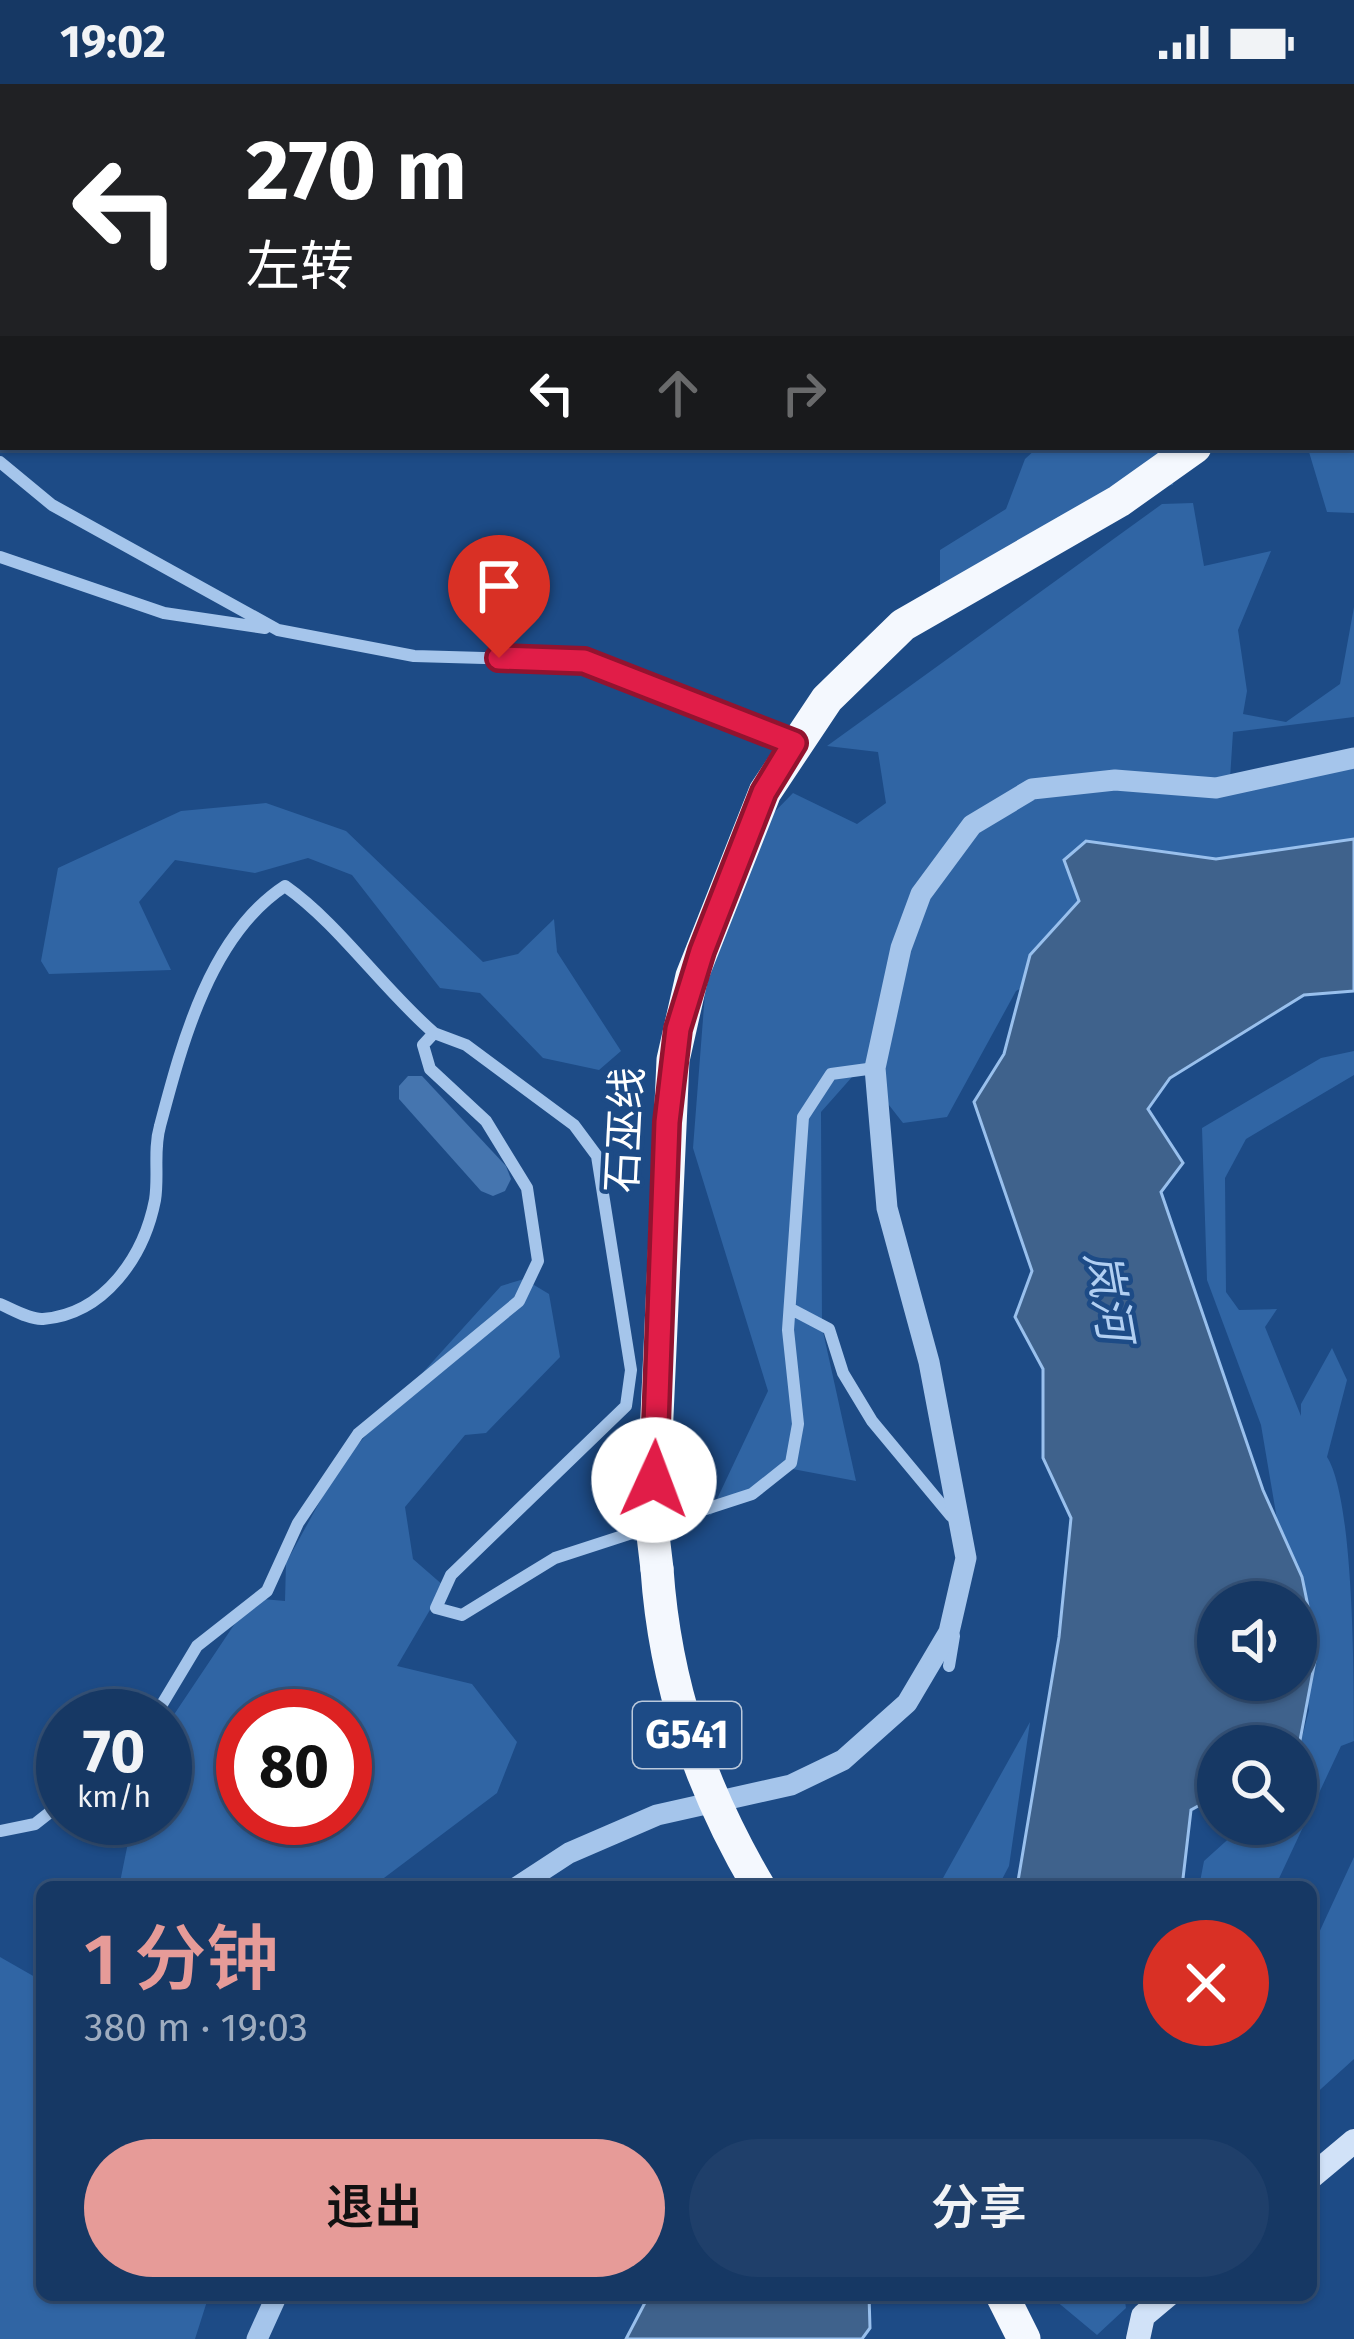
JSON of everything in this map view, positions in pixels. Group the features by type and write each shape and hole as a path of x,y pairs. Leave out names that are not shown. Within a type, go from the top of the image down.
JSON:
{"highway":[{"name":"石巫线","path":"756,1881 710,1796 681,1718 664,1644 652,1527 667,1122 678,1029 697,963 764,792 794,743 852,671 903,625 1119,501 1192,450"}],"main road":[{"path":"1317,2172 1354,2141"},
{"path":"1138,2339 1143,2316 1161,2301"}],"street":[{"path":"0,462 52,506 278,630"},
{"path":"0,557 164,613 414,656 584,661 794,743"},
{"path":"527,1881 569,1853 657,1815 791,1786 843,1760 907,1703 944,1643 966,1558 929,1362 887,1208 875,1068 901,948 921,894 972,825 1032,789 1115,780 1216,788 1354,758"},
{"path":"0,1304 40,1319 95,1304 137,1254 154,1200 158,1133 197,1003 259,903 285,886 308,902 385,990 434,1033 466,1046 574,1125 597,1156 631,1370 626,1406 451,1575 436,1608 462,1615 555,1558 752,1495 790,1462 797,1424 788,1330 803,1117 831,1074 875,1068"},
{"path":"171,1689 196,1646 267,1591 298,1523 358,1434 519,1301 538,1261 527,1188 486,1121 430,1070 423,1045 434,1033"},
{"path":"791,1310 829,1330 843,1373 872,1421 949,1509 964,1570 949,1666"},
{"path":"0,1831 36,1823"},
{"path":"257,2339 274,2301"}],"shaded area":[{"path":"1035,450 1175,450 1173,485 1117,490 940,595 940,550 1006,509 1025,459"},
{"path":"1354,450 1354,513 1327,512 1309,452"},
{"path":"1193,503 1204,566 1271,551 1238,630 1247,691 1243,714 1286,722 1340,684 1354,607 1354,717 1233,732 1230,779 1354,760 1354,871 1169,905 1016,991 947,1117 903,1123 860,1068 821,1112 822,1327 856,1481 782,1467 709,1516 768,1391 693,1148 705,993 746,841 793,793 857,824 886,803 878,752 827,746 1162,504"},
{"path":"266,803 346,831 483,962 518,954 554,919 557,952 621,1051 599,1070 543,1058 480,993 440,988 352,875 308,858 255,873 175,860 139,902 171,970 49,974 41,961 58,868 181,811"},
{"path":"1354,1051 1354,1075 1246,1139 1225,1178 1226,1292 1239,1310 1277,1309 1265,1327 1301,1416 1301,1404 1332,1348 1347,1380 1327,1457 1343,1510 1347,1548 1354,1741 1341,1746 1317,1797 1317,1725 1305,1725 1308,1701 1317,1701 1317,1581 1287,1581 1261,1425 1207,1280 1202,1128 1321,1058"},
{"path":"524,1279 549,1294 560,1357 486,1433 465,1435 405,1507 413,1559 444,1586 397,1666 472,1684 517,1742 497,1793 380,1881 120,1881 128,1845 192,1845 191,1689 252,1598 285,1601 286,1563 341,1463 501,1286"},
{"path":"1030,1722 1009,1866 1001,1881 941,1881"},
{"path":"1222,1845 1295,1845 1278,1881 1200,1881 1204,1861"},
{"path":"1354,1857 1354,2059 1317,2093 1317,1937"},
{"path":"0,1957 36,1978 36,2301 207,2301 195,2339 0,2339"},
{"path":"1056,2301 1125,2301 1126,2308 1097,2335"}],"water":[{"name":"岚河","path":"1354,839 1354,991 1304,995 1170,1078 1148,1109 1183,1163 1161,1192 1263,1490 1303,1581 1197,1581 1197,1701 1307,1701 1303,1725 1197,1725 1197,1807 1191,1810 1183,1881 1018,1881 1059,1637 1071,1518 1043,1458 1043,1369 1015,1317 1032,1271 974,1102 1004,1054 1030,955 1079,901 1064,860 1086,841 1216,859"},
{"path":"646,2301 869,2301 870,2328 862,2339 626,2339"}],"building":[{"path":"408,1076 422,1076 506,1166 511,1179 505,1191 493,1196 481,1191 399,1099 399,1086"}],"route":[{"path":"499,658 584,661 794,743 764,792 692,976 678,1029 667,1122 654,1480"}]}
